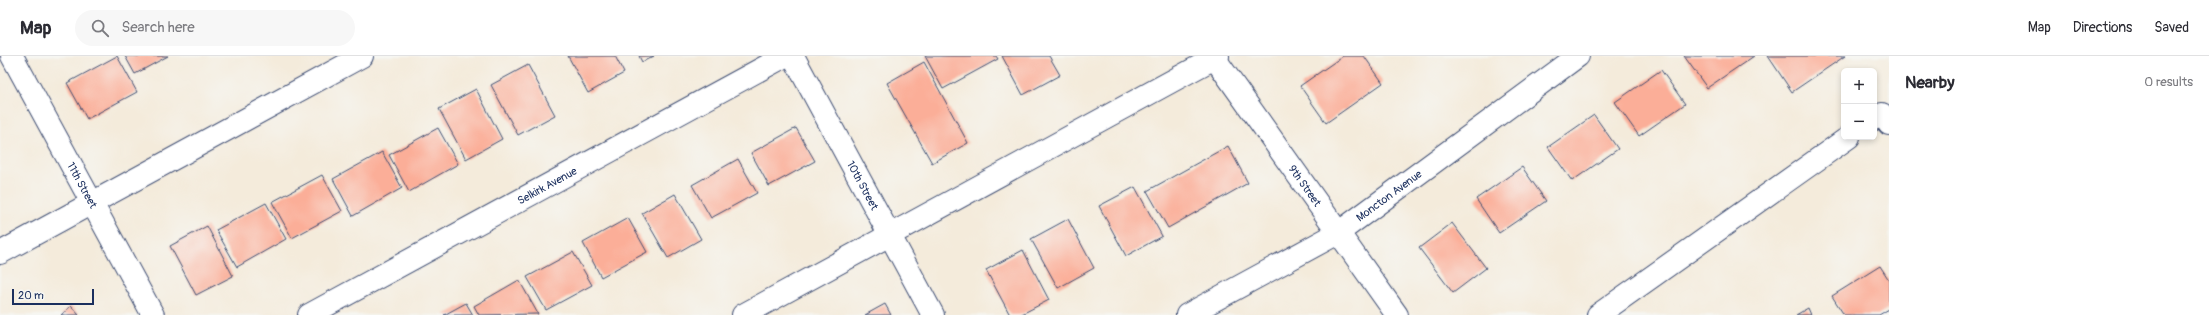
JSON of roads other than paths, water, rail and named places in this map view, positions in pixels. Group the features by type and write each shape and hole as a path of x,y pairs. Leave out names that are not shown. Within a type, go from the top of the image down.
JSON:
{"street":[{"name":"11th Street","path":"12,56 153,315"},
{"path":"0,253 362,56"},
{"name":"Selkirk Avenue","path":"309,315 785,56"},
{"name":"10th Street","path":"794,56 933,315"},
{"name":"Moncton Avenue","path":"1187,315 1338,233 1578,56"},
{"path":"743,315 1216,57"},
{"name":"9th Street","path":"1216,57 1338,233 1397,315"},
{"path":"1877,118 1882,114 1889,124"},
{"path":"1598,315 1845,140"}]}
